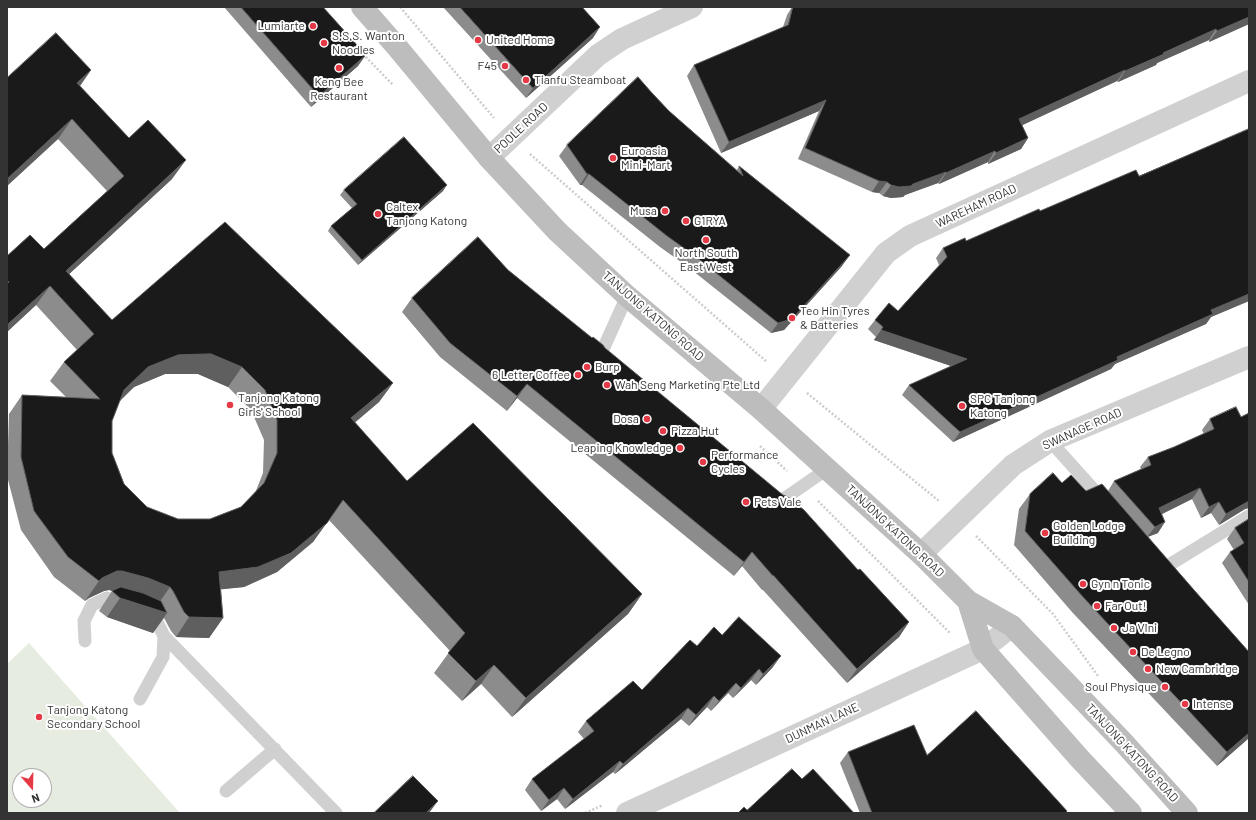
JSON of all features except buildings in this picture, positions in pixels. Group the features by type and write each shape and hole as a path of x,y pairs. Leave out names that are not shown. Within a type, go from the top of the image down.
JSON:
{"main road":[{"name":"TANJONG KATONG ROAD","path":"362,7 489,158 557,232 626,296 761,409 921,554 968,601 1012,626 1123,742 1187,813"},
{"name":"TANJONG KATONG ROAD","path":"968,601 983,649 1080,759 1131,813"}],"street":[{"name":"POOLE ROAD","path":"489,158 598,55 631,34 692,7"},
{"name":"WAREHAM ROAD","path":"761,409 886,253 910,236 1249,81"},
{"name":"SWANAGE ROAD","path":"921,554 1013,465 1050,441 1249,357"},
{"name":"DUNMAN LANE","path":"627,813 983,649 1012,626"}],"lane":[{"path":"612,366 600,356 626,296"},
{"path":"1050,441 1112,509"},
{"path":"766,493 778,503 827,469"},
{"path":"1164,568 1249,516"},
{"path":"1154,556 1174,579"},
{"path":"85,641 84,621 92,606 107,598 132,605 153,614 164,636 336,813"},
{"path":"140,699 163,657 164,636"},
{"path":"226,791 275,749"}],"path":[{"path":"400,7 511,137 768,363 958,518"},
{"path":"358,49 394,87"},
{"path":"757,443 951,634 950,644 962,658"}],"shaded area":[{"name":"Tanjong Katong Secondary School","path":"29,643 180,813 7,813 7,664"}],"place":[{"name":"Lumiarte","path":"313,26"},
{"name":"United Home","path":"478,40"},
{"name":"S.S.S. Wanton Noodles","path":"324,43"},
{"name":"F45","path":"505,66"},
{"name":"Keng Bee Restaurant","path":"339,68"},
{"name":"Tianfu Steamboat","path":"526,80"},
{"name":"Euroasia Mini-Mart","path":"613,158"},
{"name":"Musa","path":"665,211"},
{"name":"Caltex Tanjong Katong","path":"378,214"},
{"name":"G1RYA","path":"686,221"},
{"name":"North South East West","path":"706,240"},
{"name":"Teo Hin Tyres & Batteries","path":"792,318"},
{"name":"Burp","path":"587,367"},
{"name":"6 Letter Coffee","path":"578,375"},
{"name":"Wah Seng Marketing Pte Ltd","path":"607,385"},
{"name":"Tanjong Katong Girls' School","path":"230,405"},
{"name":"SPC Tanjong Katong","path":"962,406"},
{"name":"Dosa","path":"647,419"},
{"name":"Pizza Hut","path":"663,431"},
{"name":"Leaping Knowledge","path":"680,448"},
{"name":"Performance Cycles","path":"703,462"},
{"name":"Pets Vale","path":"746,502"},
{"name":"Golden Lodge Building","path":"1045,533"},
{"name":"Gyn n Tonic","path":"1083,584"},
{"name":"Far Out!","path":"1097,606"},
{"name":"Ja VIni","path":"1114,628"},
{"name":"De Legno","path":"1133,652"},
{"name":"New Cambridge","path":"1148,669"},
{"name":"Soul Physique","path":"1165,687"},
{"name":"Intense","path":"1185,704"},
{"name":"Tanjong Katong Secondary School","path":"39,717"}]}
